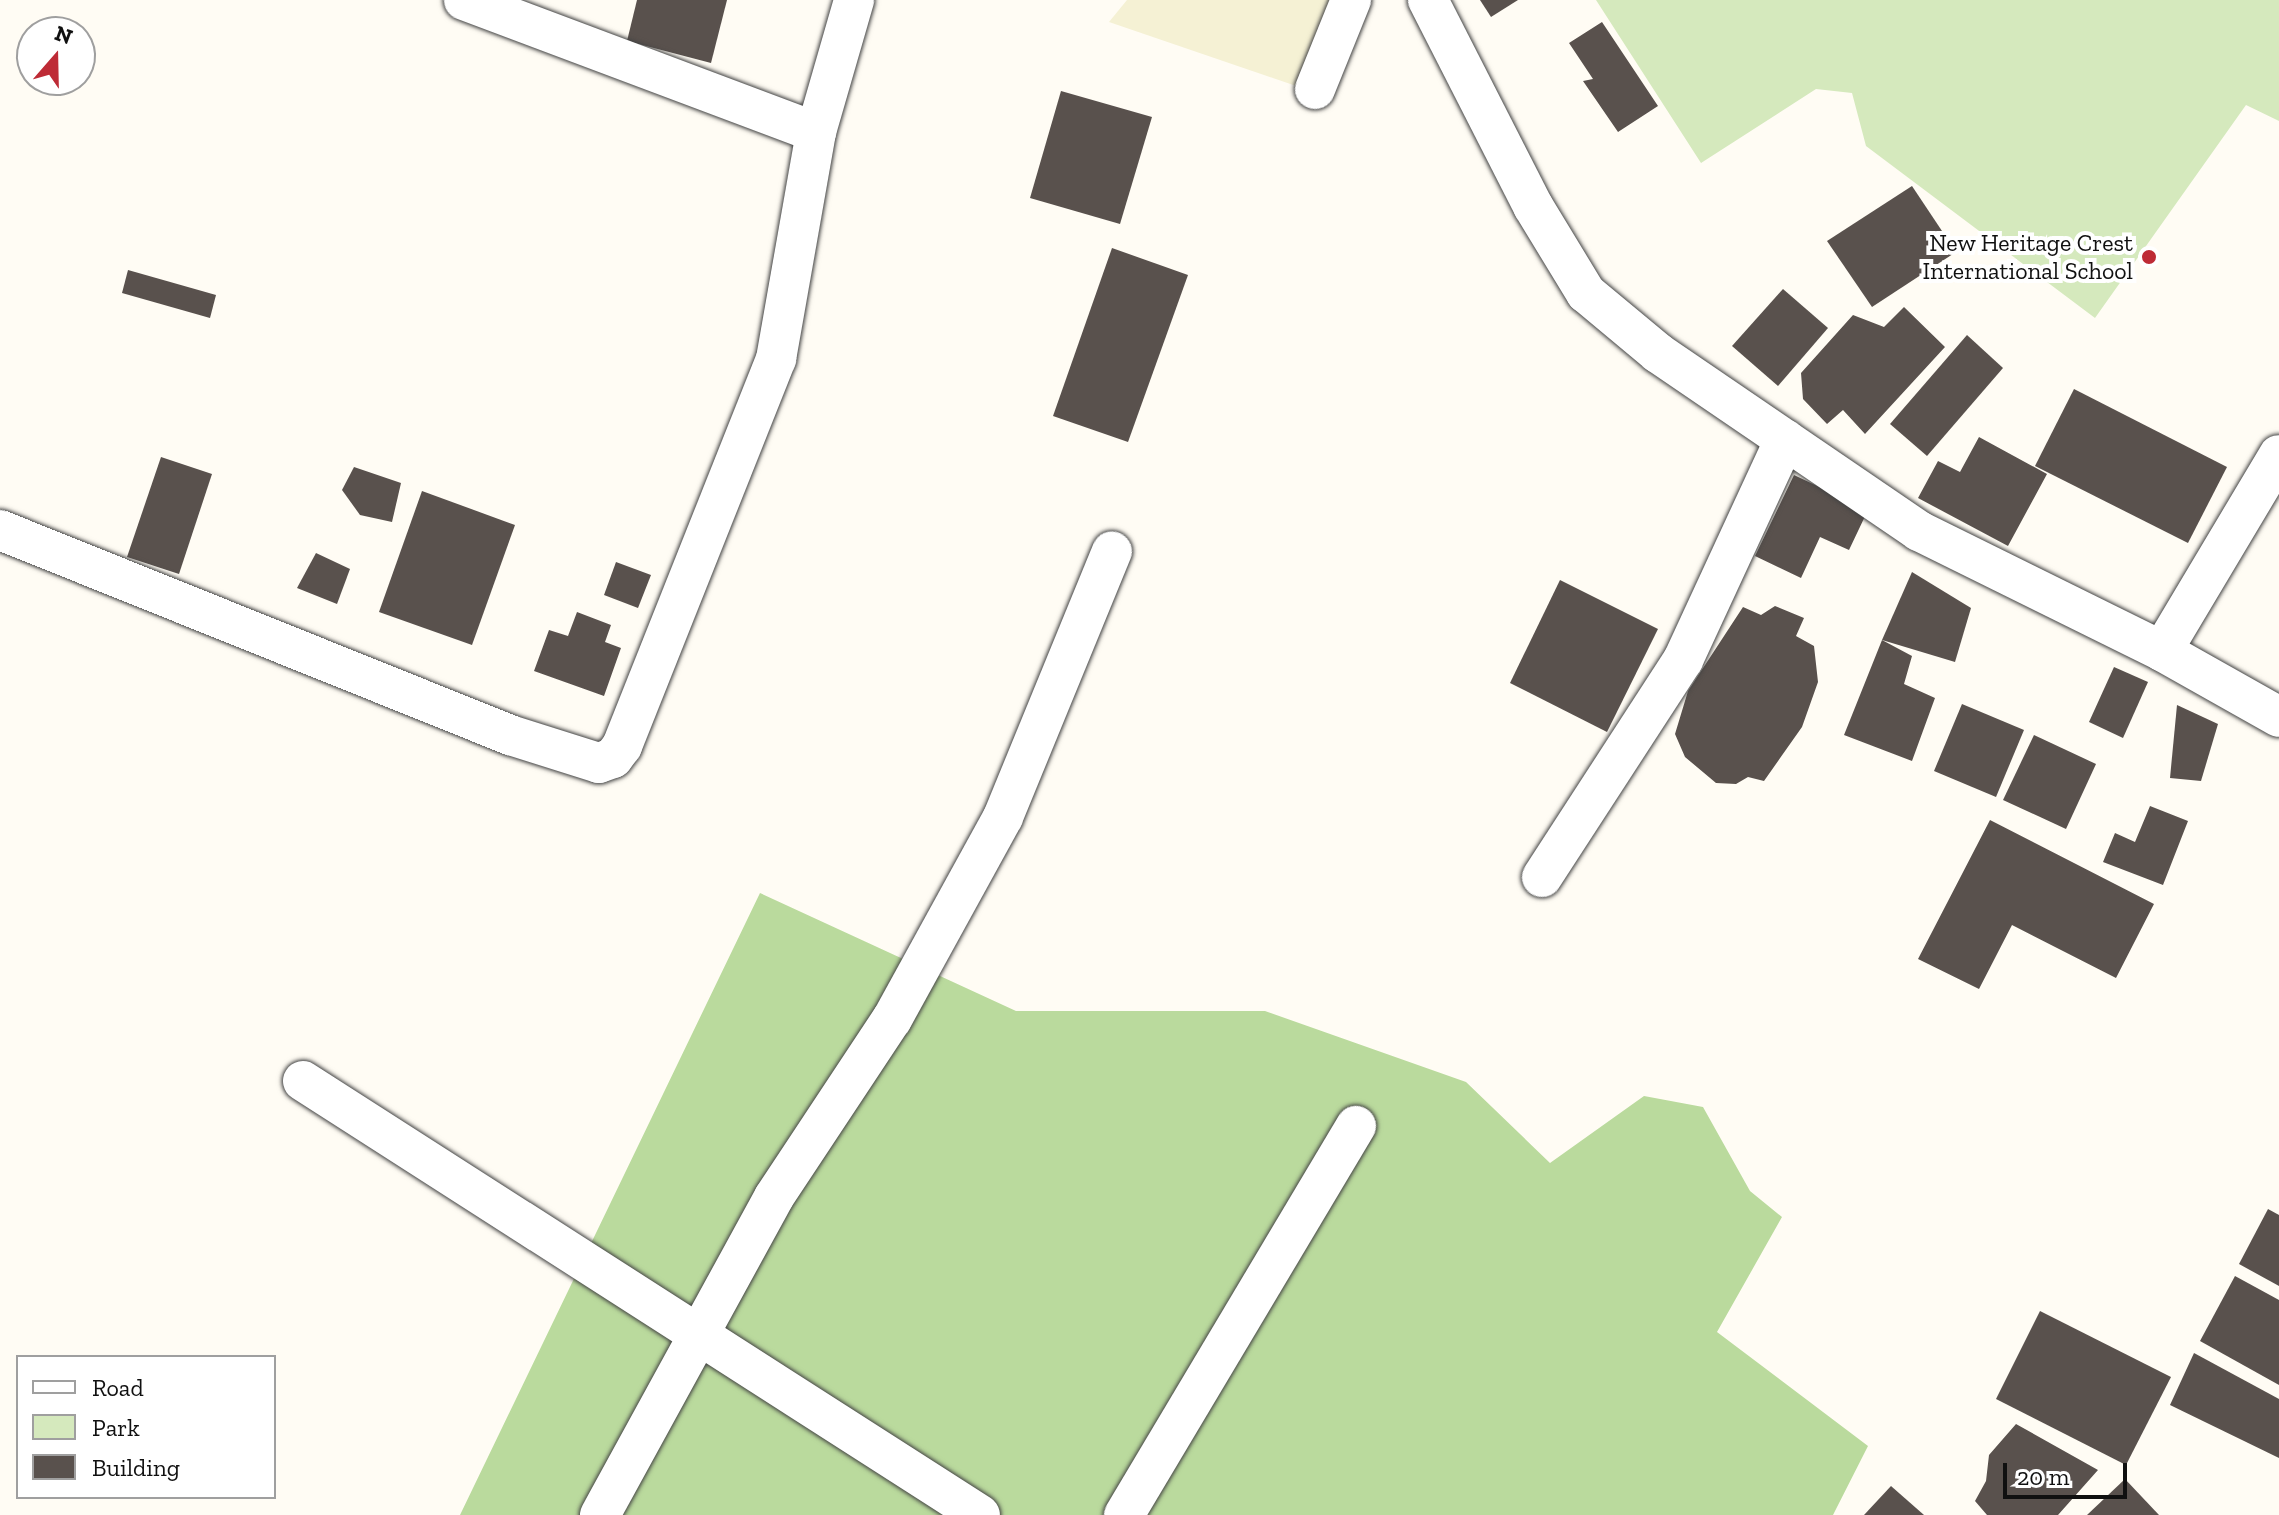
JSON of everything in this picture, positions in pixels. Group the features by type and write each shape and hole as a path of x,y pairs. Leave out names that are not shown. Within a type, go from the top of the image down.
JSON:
{"street":[{"path":"464,0 816,132"},
{"path":"0,530 510,735 599,763 613,758 622,746 776,359 816,132 854,0"},
{"path":"1315,89 1351,0"},
{"path":"1428,0 1533,206 1586,293 1658,353 1919,531 2162,651 2279,717"},
{"path":"1542,877 1683,660 1785,439"},
{"path":"2162,651 2279,455"},
{"path":"600,1515 694,1335 774,1197 892,1019 1003,817 1112,551"},
{"path":"303,1081 694,1335 980,1515"},
{"path":"1124,1515 1356,1126"}],"shaded area":[{"path":"1127,0 1332,0 1302,88 1109,22"}],"green space":[{"path":"1596,0 2279,0 2279,121 2246,105 2095,318 1866,146 1852,93 1816,89 1701,163"},
{"path":"760,893 1016,1011 1265,1011 1466,1082 1550,1163 1644,1096 1703,1107 1750,1191 1782,1217 1717,1332 1868,1446 1833,1515 460,1515"}],"building":[{"path":"637,0 727,0 711,63 627,41"},
{"path":"1480,0 1518,0 1491,17"},
{"path":"1602,22 1658,106 1618,132 1583,81 1593,79 1569,43"},
{"path":"1061,91 1152,117 1120,224 1030,198"},
{"path":"1912,186 1956,252 1872,307 1827,241"},
{"path":"1112,248 1188,275 1128,442 1053,416"},
{"path":"128,270 216,295 210,318 122,293"},
{"path":"1783,289 1828,328 1778,386 1732,346"},
{"path":"1904,307 1945,347 1865,434 1843,410 1827,424 1803,399 1801,373 1853,315 1884,327"},
{"path":"1967,335 2003,368 1927,456 1890,424"},
{"path":"2074,389 2227,467 2188,543 2035,466"},
{"path":"1979,437 2047,474 2008,546 1918,498 1938,461 1960,472"},
{"path":"161,457 212,474 179,574 127,557"},
{"path":"354,467 401,483 392,522 360,515 342,490"},
{"path":"1794,475 1868,510 1849,550 1820,537 1801,578 1755,556"},
{"path":"422,491 515,525 472,645 379,612"},
{"path":"316,553 350,569 337,604 297,588"},
{"path":"616,562 651,575 638,608 604,595"},
{"path":"1912,572 1971,608 1955,662 1882,640"},
{"path":"1560,580 1658,629 1607,732 1510,683"},
{"path":"1775,606 1804,618 1796,636 1814,646 1818,682 1802,727 1764,781 1748,777 1736,784 1716,783 1685,757 1675,734 1688,691 1743,607 1761,615"},
{"path":"577,612 611,625 605,642 621,648 604,696 534,671 549,630 568,636"},
{"path":"1882,640 1912,656 1904,684 1935,698 1912,761 1844,735"},
{"path":"2114,667 2148,682 2123,738 2089,722"},
{"path":"1962,704 2024,730 1996,797 1934,771"},
{"path":"2177,705 2218,724 2201,781 2170,778"},
{"path":"2034,735 2096,764 2066,829 2003,800"},
{"path":"2150,806 2188,821 2163,885 2103,862 2115,833 2135,842"},
{"path":"1990,820 2154,904 2116,978 2012,925 1979,989 1918,959"},
{"path":"2268,1209 2279,1215 2279,1286 2239,1264"},
{"path":"2235,1276 2279,1300 2279,1385 2200,1341"},
{"path":"2040,1311 2171,1377 2126,1465 1996,1399"},
{"path":"2194,1353 2279,1399 2279,1458 2170,1405"},
{"path":"2016,1424 2098,1470 2058,1515 1987,1515 1975,1501 1986,1481 1989,1455"},
{"path":"2125,1479 2159,1515 2087,1515"},
{"path":"1891,1486 1924,1515 1864,1515"}],"place":[{"name":"New Heritage Crest International School","path":"2149,257"}]}
